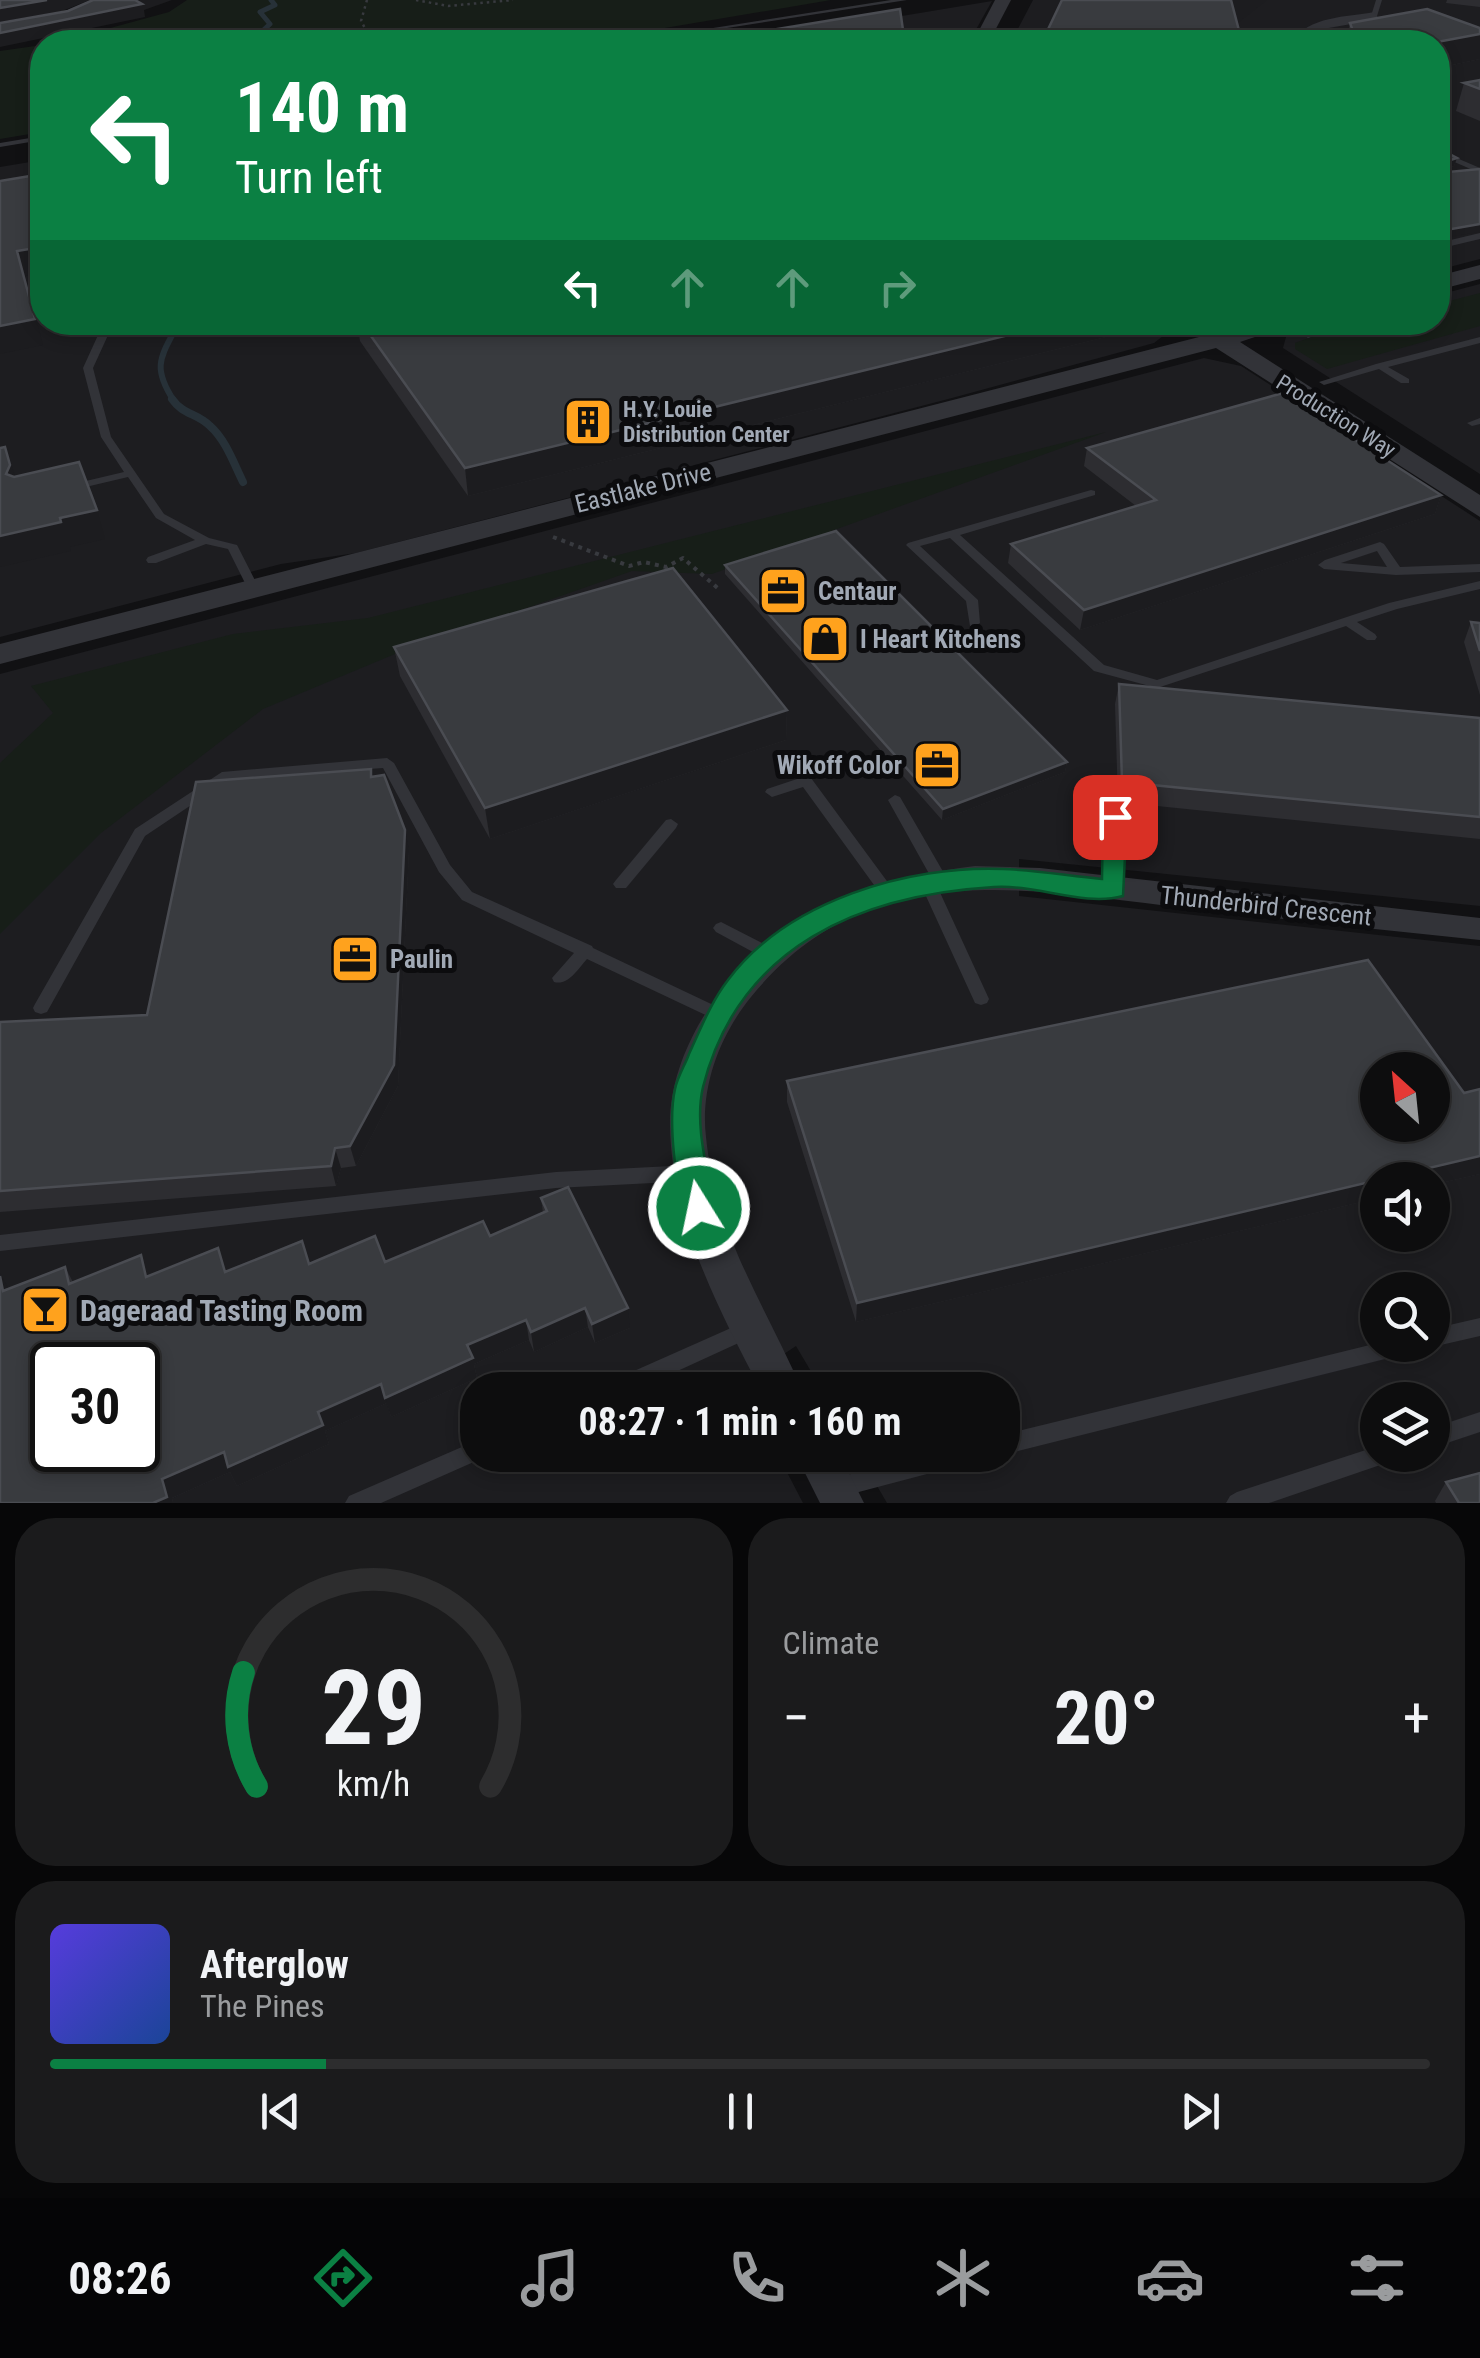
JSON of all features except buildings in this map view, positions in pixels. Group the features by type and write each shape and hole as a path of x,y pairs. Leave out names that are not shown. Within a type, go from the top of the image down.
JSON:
{"street":[{"path":"987,30 1003,0"},
{"path":"1008,30 1024,0"},
{"path":"1312,30 1374,16"},
{"path":"1450,280 1480,272"},
{"name":"Eastlake Drive","path":"0,654 1221,335"},
{"name":"Production Way","path":"1236,335 1480,508"},
{"name":"Production Way","path":"1238,335 1324,382 1480,480"},
{"name":"Thunderbird Crescent","path":"772,1372 748,1329 712,1246 692,1173 689,1089 720,1014 739,984 770,954 814,922 887,892 934,882 1000,878 1480,929"}],"lane":[{"path":"705,30 904,0"},
{"path":"1374,16 1379,0"},
{"path":"0,144 30,140"},
{"path":"1450,158 1477,170"},
{"path":"1456,172 1477,170"},
{"path":"1450,243 1480,236"},
{"path":"104,335 88,368 106,438 160,516 206,540 233,547 254,588"},
{"path":"1324,382 1480,340"},
{"path":"1380,366 1404,382"},
{"path":"58,491 128,474"},
{"path":"974,623 972,600 912,544 1091,493"},
{"path":"952,534 1099,668 1157,684 1347,621 1480,586"},
{"path":"152,560 206,540"},
{"path":"1396,572 1380,546 1324,565 1396,572 1480,568"},
{"path":"1347,621 1372,636"},
{"path":"41,1008 140,834 227,775 387,763 444,868 468,896 720,1014"},
{"path":"772,792 806,781 887,892"},
{"path":"895,800 982,999"},
{"path":"1114,890 1115,817"},
{"path":"621,884 671,824"},
{"path":"722,928 770,954"},
{"path":"560,978 586,950"},
{"path":"0,1243 556,1180 692,1173"},
{"path":"1450,1334 1480,1326"},
{"path":"654,1372 748,1329"},
{"path":"1020,1441 1360,1356"},
{"path":"1450,1432 1480,1422"},
{"path":"356,1503 460,1458"},
{"path":"1238,1503 1360,1462"},
{"path":"832,1482 880,1472"}],"path":[{"path":"366,0 361,20 366,30"},
{"path":"416,0 448,6 514,0"},
{"path":"545,535 629,566 644,562 666,567 683,558 721,591"}],"shaded area":[{"path":"187,0 831,0 653,30 103,30 169,12"},
{"path":"1033,0 1480,0 1480,259 1450,267 1450,30 1017,30"},
{"path":"992,1 976,30 817,30"},
{"path":"30,47 30,134 0,139 0,51"},
{"path":"30,162 30,335 1164,335 1154,343 952,398 356,553 281,564 0,637 0,167"},
{"path":"1480,284 1480,474 1283,348 1286,337 1293,335 1450,335 1450,292"},
{"path":"1480,293 1480,326 1450,334 1450,301"},
{"path":"1448,335 1327,369 1295,349 1295,343 1313,337"},
{"path":"1204,358 1241,366 1480,521 1480,906 1019,859 1019,896 1480,946 1480,1503 887,1503 869,1472 1020,1472 1020,1372 811,1372 796,1346 757,1372 460,1372 460,1472 787,1472 803,1503 0,1503 0,674"},
{"path":"1106,432 712,574 632,571 395,654 263,709 101,833 0,934 0,763 53,713 31,686 233,634 368,618"}],"waterway":[{"path":"264,30 270,24 260,12 275,5 271,0"},
{"path":"172,335 161,370 174,401"},
{"path":"174,401 216,432 243,482"}],"place":[{"name":"H.Y. Louie Distribution Center","path":"588,422"},
{"name":"Centaur","path":"783,591"},
{"name":"I Heart Kitchens","path":"825,639"},
{"name":"Wikoff Color","path":"937,765"},
{"name":"Paulin","path":"355,959"},
{"name":"Dageraad Tasting Room","path":"45,1310"}],"route":[{"path":"699,1208 687,1133 689,1089 720,1014 739,984 770,954 801,929 842,908 928,883 1000,878 1114,890 1115,817"}]}
